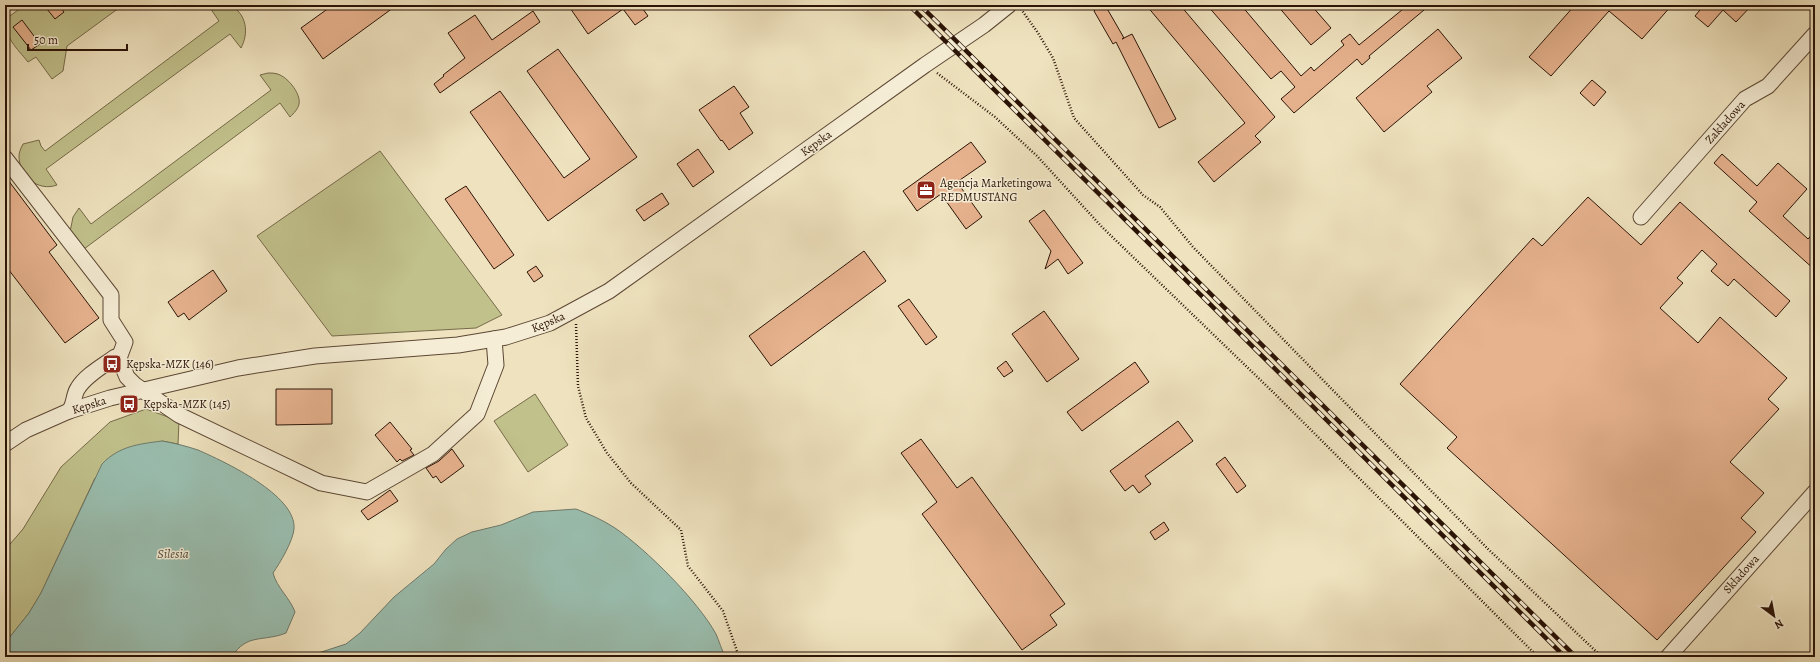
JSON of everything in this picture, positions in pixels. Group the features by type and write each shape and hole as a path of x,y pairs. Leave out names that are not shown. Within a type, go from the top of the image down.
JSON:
{"street":[{"name":"Kępska","path":"5,444 26,430 69,411 110,398 238,368 308,358 458,344 494,339 533,330 576,310 609,291 925,65 984,25 1009,5"},
{"name":"Zakładowa","path":"1641,217 1745,99 1768,86 1815,34"},
{"path":"5,158 111,295 112,320 125,342 119,358 131,381 179,415 321,483 367,492 432,454 477,414 496,365 494,339"},
{"path":"69,411 72,407 78,388 83,381 115,357 119,358"},
{"name":"Składowa","path":"1668,657 1815,492"}],"path":[{"path":"1018,5 1053,58 1074,118 1143,195 1160,207 1193,248 1483,543 1602,657"},
{"path":"925,65 995,116 1037,156 1107,232 1277,396 1538,657"},
{"path":"576,310 578,386 586,418 607,453 631,483 682,530 684,552 688,566 723,611 737,651 742,657"}],"green space":[{"path":"25,5 123,5 67,46 63,71 52,79 36,57 28,62 15,47 9,37 6,25 7,18"},
{"path":"208,5 230,5 240,13 246,30 244,42 241,48 230,34 46,169 57,185 50,187 43,186 31,181 26,176 22,170 19,156 23,144 39,140 45,151 219,21"},
{"path":"268,73 277,74 283,77 296,91 299,104 297,109 290,117 280,103 84,249 70,232 73,217 79,208 91,224 271,90 260,75"},
{"path":"380,151 502,315 476,328 332,336 257,236"},
{"path":"535,394 568,445 528,472 494,421"},
{"path":"146,409 179,421 178,444 162,441 95,478 41,593 29,613 5,643 5,550 23,529 61,467 110,422"}],"water":[{"name":"Silesia","path":"162,441 198,450 240,471 272,492 284,504 292,516 294,529 289,546 273,573 277,583 295,612 286,633 278,636 249,641 237,649 232,657 5,657 5,643 29,613 41,593 102,464 115,453 122,450 137,445"},
{"path":"576,509 606,522 628,537 656,562 684,591 708,621 716,634 725,657 306,657 346,644 360,633 394,597 434,564 446,549 457,539 472,532 501,525 533,512"}],"building":[{"path":"53,5 59,5 64,12 55,19 47,9"},
{"path":"333,5 397,5 323,59 301,28"},
{"path":"568,5 640,5 648,16 635,25 623,9 588,34"},
{"path":"1093,5 1105,5 1124,38 1132,34 1176,119 1159,128 1116,42 1113,44 1094,11"},
{"path":"1146,5 1180,5 1275,117 1255,136 1261,142 1214,182 1198,162 1245,123"},
{"path":"1207,5 1241,5 1301,76 1311,67 1314,71 1344,45 1341,41 1350,34 1359,45 1408,5 1430,5 1369,56 1370,58 1362,65 1357,59 1294,113 1281,99 1295,87 1281,71 1271,79"},
{"path":"1277,5 1311,5 1331,28 1311,45"},
{"path":"1575,5 1672,5 1642,39 1609,11 1551,76 1529,57"},
{"path":"1704,5 1752,5 1736,22 1723,10 1708,27 1695,16"},
{"path":"533,11 540,22 440,93 434,84 465,58 448,33 475,15 492,40"},
{"path":"22,20 40,44 31,50 13,27"},
{"path":"1438,29 1462,58 1427,86 1432,92 1384,132 1356,98"},
{"path":"558,49 637,157 548,221 470,112 500,91 564,178 590,159 527,71"},
{"path":"1592,80 1606,92 1594,106 1580,93"},
{"path":"734,86 749,107 740,113 753,133 729,150 699,110"},
{"path":"971,142 986,162 957,182 982,217 966,229 941,194 917,211 903,191"},
{"path":"698,149 714,172 693,187 677,164"},
{"path":"1722,154 1757,186 1778,163 1807,189 1783,216 1808,239 1815,231 1815,270 1749,211 1757,202 1714,163"},
{"path":"5,176 57,245 49,252 99,318 65,343 5,265"},
{"path":"466,186 514,255 494,269 445,199"},
{"path":"662,193 669,204 644,221 636,210"},
{"path":"1588,197 1641,245 1680,202 1790,301 1776,317 1734,279 1728,286 1711,271 1717,264 1702,250 1677,278 1683,283 1660,308 1698,343 1720,317 1787,378 1768,399 1779,409 1730,462 1764,493 1741,518 1756,532 1657,640 1447,448 1457,437 1400,384 1533,238 1542,246"},
{"path":"1044,210 1083,263 1068,274 1058,259 1045,269 1051,251 1029,221"},
{"path":"864,251 886,281 771,366 749,336"},
{"path":"536,266 543,276 534,282 527,272"},
{"path":"213,270 227,291 189,320 184,313 178,317 168,302"},
{"path":"909,299 937,337 926,345 898,306"},
{"path":"1044,311 1079,359 1047,382 1012,334"},
{"path":"1006,361 1013,371 1004,377 997,368"},
{"path":"1135,362 1149,382 1082,431 1067,412"},
{"path":"276,389 332,389 332,424 276,425"},
{"path":"1178,421 1193,441 1145,476 1151,484 1139,493 1133,485 1125,491 1110,471"},
{"path":"390,422 412,449 410,450 414,455 402,461 400,459 397,462 375,435"},
{"path":"921,439 957,488 972,477 1065,604 1050,615 1057,625 1022,650 922,514 937,502 901,453"},
{"path":"452,449 464,466 441,483 436,476 433,478 426,468 439,461"},
{"path":"1225,457 1246,486 1237,493 1216,464"},
{"path":"390,490 398,501 368,520 361,511"},
{"path":"1164,522 1169,530 1155,540 1150,532"}],"railway":[{"path":"909,5 1565,657"},
{"path":"920,5 1576,657"}],"place":[{"name":"Agencja Marketingowa REDMUSTANG","path":"926,190"},
{"name":"Kępska-MZK (146)","path":"112,364"},
{"name":"Kępska-MZK (145)","path":"129,404"}]}
